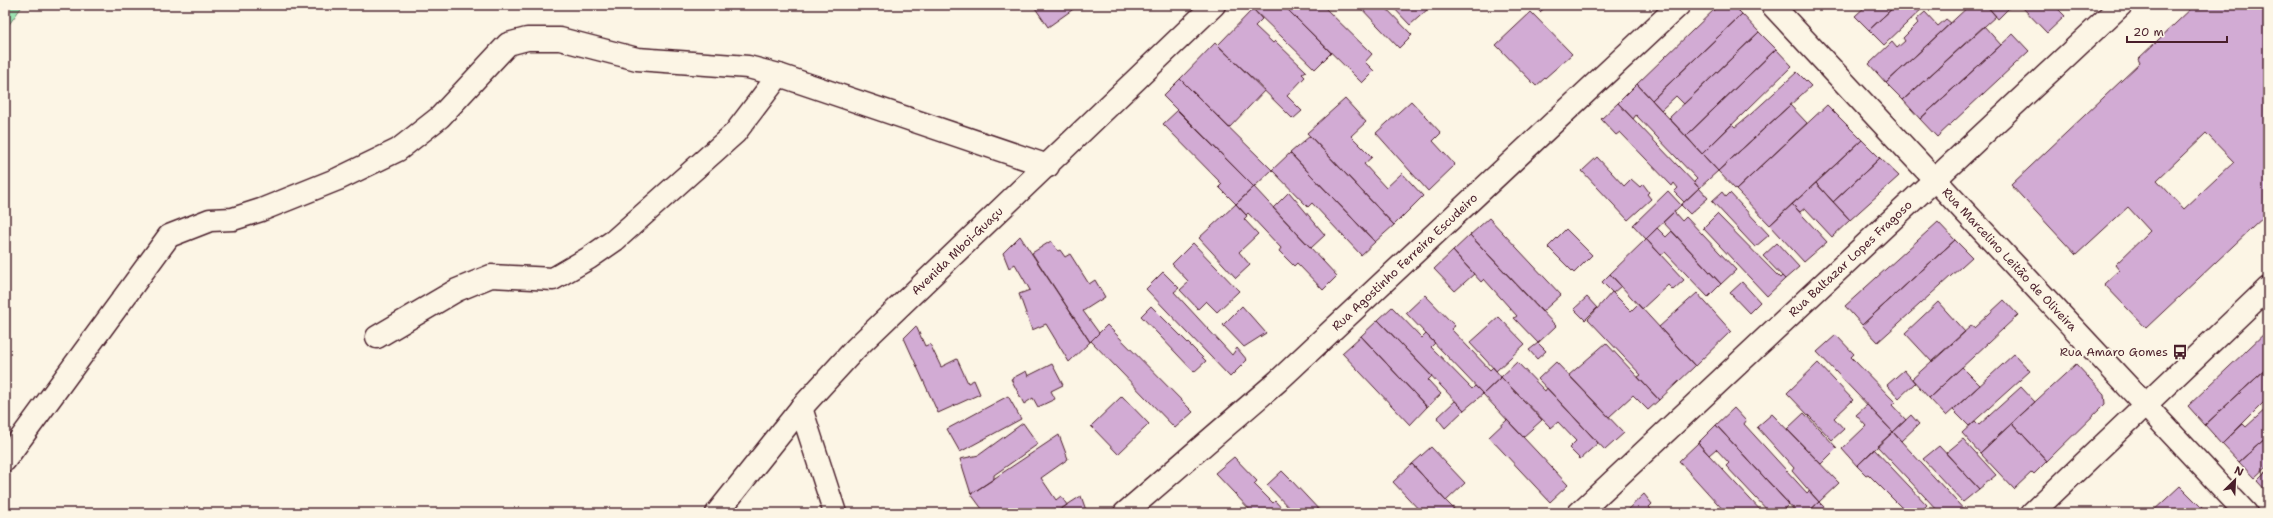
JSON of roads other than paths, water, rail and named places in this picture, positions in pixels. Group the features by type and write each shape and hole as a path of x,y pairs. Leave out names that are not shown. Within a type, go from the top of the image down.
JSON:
{"street":[{"name":"Avenida Mboi-Guaçu","path":"717,513 801,408 856,348 1048,166 1214,5"},
{"name":"Rua Agostinho Ferreira Escudeiro","path":"1125,513 1278,381 1679,5"},
{"name":"Rua Marcelino Leitão de Oliveira","path":"1772,5 2246,513"},
{"name":"Rua Baltazar Lopes Fragoso","path":"1579,513 2121,5"},
{"path":"5,460 169,236 210,220 232,219 261,210 338,180 398,150 440,117 508,44 527,39 560,40 637,59 748,68 779,75 1048,166"},
{"path":"377,337 457,290 491,276 553,279 589,258 615,240 735,133 779,75"},
{"path":"2032,513 2268,288"},
{"path":"801,408 835,513"}],"place":[{"name":"Rua Amaro Gomes","path":"2180,352"}]}
